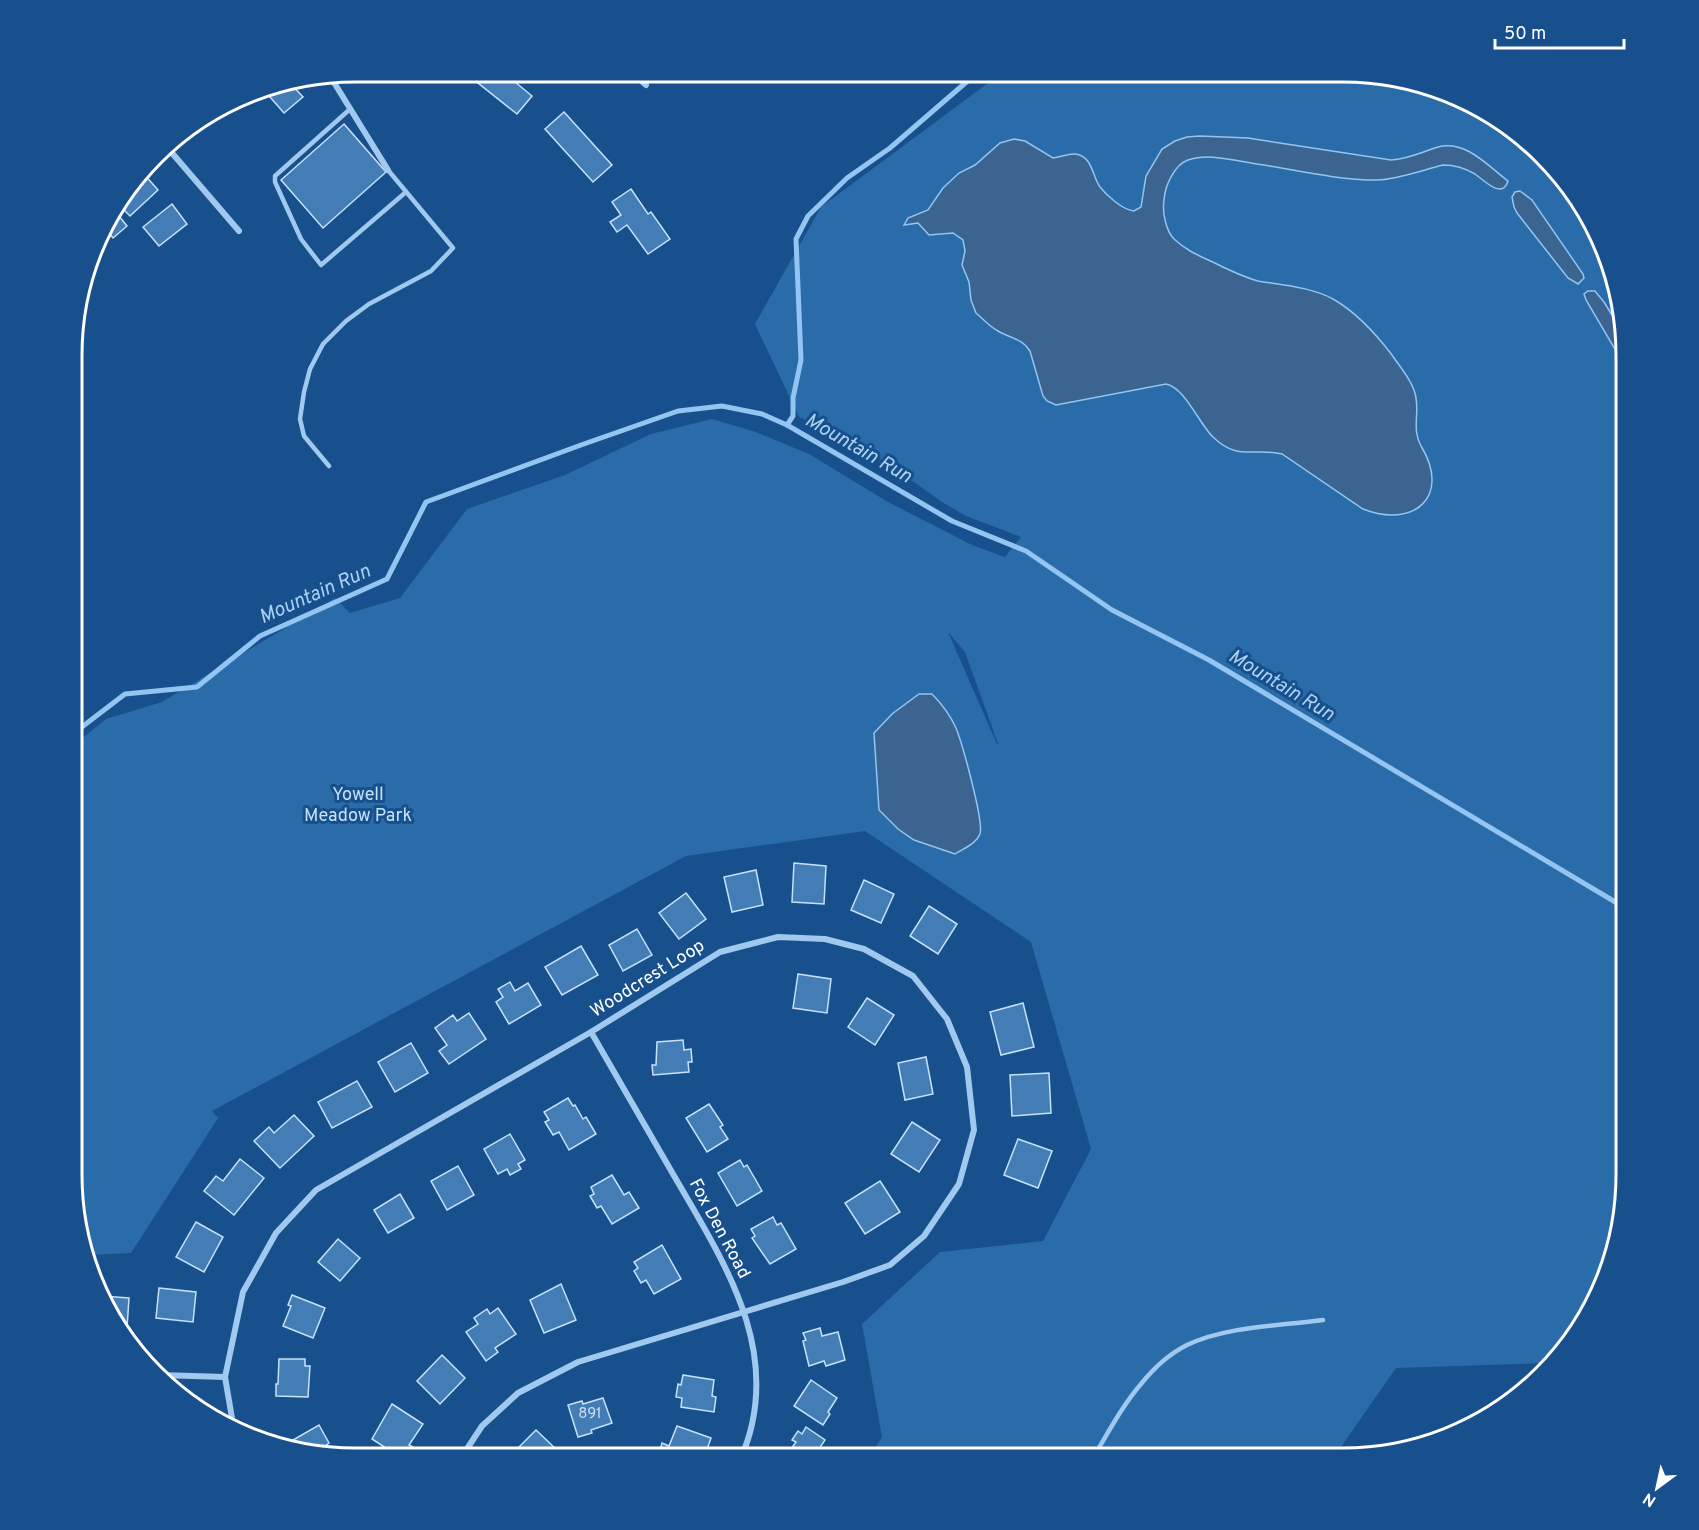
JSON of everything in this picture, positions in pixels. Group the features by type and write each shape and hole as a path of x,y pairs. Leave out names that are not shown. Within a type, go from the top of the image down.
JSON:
{"street":[{"path":"643,82 646,85"},
{"path":"334,83 388,170"},
{"path":"172,153 239,231"},
{"name":"Woodcrest Loop","path":"232,1417 225,1377 243,1292 276,1233 316,1190 591,1032 720,952 778,937 825,939 864,949 913,976 947,1019 967,1067 974,1130 959,1184 924,1236 890,1265 843,1282 578,1362 518,1393 482,1426 468,1448"},
{"name":"Fox Den Road","path":"591,1032 724,1262 743,1311 755,1352 758,1382 751,1435 745,1448"},
{"path":"170,1375 225,1377"}],"lane":[{"path":"349,110 275,176 275,182 301,239 321,265 406,192"},
{"path":"329,466 304,436 300,419 310,369 323,344 346,321 369,304 430,271 453,248 388,170"},
{"path":"1099,1448 1139,1386 1155,1368 1187,1345 1218,1335 1249,1329 1323,1320"}],"green space":[{"name":"Yowell Meadow Park","path":"990,82 1344,82 1397,88 1448,103 1480,119 1524,150 1560,189 1580,219 1596,251 1611,302 1616,338 1616,1192 1611,1228 1596,1279 1580,1311 1541,1363 1396,1368 1340,1448 875,1448 882,1437 862,1324 940,1252 1043,1241 1091,1149 1031,942 865,831 686,856 212,1111 218,1118 131,1253 95,1255 85,1210 82,1174 82,738 106,719 162,702 335,598 350,613 400,598 467,509 565,475 651,434 712,419 756,432 809,454 888,502 972,545 1005,557 1021,537 966,516 849,440 799,417 755,324 821,207","holes":["948,632 965,652 997,744"]}],"shaded area":[{"path":"1200,136 1248,138 1391,160 1409,157 1438,147 1458,147 1476,155 1508,181 1502,189 1497,189 1467,170 1447,165 1393,178 1361,180 1203,157 1188,160 1178,166 1166,189 1165,221 1171,236 1180,244 1198,255 1249,278 1306,289 1333,299 1365,324 1392,355 1415,392 1418,440 1429,464 1432,480 1429,494 1422,504 1411,511 1398,515 1381,514 1363,509 1282,454 1230,449 1212,436 1185,398 1166,384 1056,405 1047,401 1043,396 1027,347 989,325 976,313 971,300 969,282 962,265 965,251 963,240 953,233 929,235 918,223 904,225 908,218 928,210 943,188 959,173 975,165 1000,143 1014,139 1025,141 1053,158 1073,154 1082,156 1089,163 1103,191 1120,205 1134,211 1141,207 1146,176 1162,149 1175,141"},
{"path":"1520,191 1532,200 1583,274 1584,278 1578,284 1568,278 1517,213 1512,197 1515,192"},
{"path":"1588,291 1595,291 1614,318 1616,351 1586,300 1584,294"},
{"path":"919,694 932,694 954,723 976,799 980,834 973,843 955,854 914,840 898,829 879,810 874,733 892,714"}],"building":[{"path":"477,82 515,82 532,96 517,114"},
{"path":"296,89 303,97 284,113 270,97"},
{"path":"564,112 612,165 593,182 545,129"},
{"path":"344,124 386,172 323,228 281,180"},
{"path":"148,178 158,190 130,216 125,211"},
{"path":"631,189 648,214 651,212 670,239 648,254 627,225 617,232 610,222 621,215 612,202"},
{"path":"172,204 187,224 159,246 143,227"},
{"path":"120,217 127,226 113,238 111,235"},
{"path":"794,863 826,866 824,904 792,902"},
{"path":"756,870 763,905 732,912 724,877"},
{"path":"864,880 894,894 881,923 851,910"},
{"path":"686,893 706,919 679,939 659,913"},
{"path":"929,906 957,924 938,954 910,936"},
{"path":"637,929 652,955 623,971 609,945"},
{"path":"581,946 598,975 562,995 545,967"},
{"path":"798,974 831,979 827,1013 793,1008"},
{"path":"510,982 515,991 528,983 541,1005 509,1024 496,1002 503,997 498,989"},
{"path":"867,998 894,1015 875,1045 848,1027"},
{"path":"1023,1003 1034,1047 1001,1055 990,1012"},
{"path":"469,1013 486,1039 449,1064 439,1051 447,1045 435,1028 453,1015 457,1021"},
{"path":"683,1040 684,1050 691,1049 692,1062 688,1062 689,1072 653,1075 652,1065 656,1065 657,1042"},
{"path":"411,1043 428,1073 395,1092 378,1062"},
{"path":"926,1057 933,1094 905,1100 898,1063"},
{"path":"1049,1073 1051,1113 1012,1116 1010,1075"},
{"path":"357,1081 372,1107 332,1128 318,1102"},
{"path":"568,1098 583,1119 586,1117 596,1134 569,1150 559,1132 553,1135 545,1122 549,1120 544,1112"},
{"path":"709,1104 723,1125 720,1127 728,1139 707,1152 686,1118"},
{"path":"294,1115 314,1136 280,1168 254,1141 269,1127 274,1133"},
{"path":"912,1122 940,1140 919,1172 891,1154"},
{"path":"510,1134 525,1160 518,1164 521,1169 510,1175 507,1169 498,1174 484,1149"},
{"path":"1018,1139 1052,1151 1038,1188 1004,1175"},
{"path":"240,1159 264,1178 234,1215 204,1191 216,1176 223,1181"},
{"path":"740,1160 744,1167 747,1165 762,1191 737,1206 718,1173"},
{"path":"458,1166 474,1195 447,1210 431,1181"},
{"path":"612,1175 624,1195 629,1192 639,1208 612,1224 601,1206 597,1208 590,1196 594,1194 591,1187"},
{"path":"880,1181 900,1212 865,1234 845,1203"},
{"path":"400,1194 414,1218 388,1233 374,1210"},
{"path":"773,1217 777,1225 781,1223 796,1249 770,1264 752,1238 755,1236 751,1229"},
{"path":"196,1222 223,1237 204,1272 176,1257"},
{"path":"338,1239 360,1258 340,1281 318,1262"},
{"path":"662,1245 681,1279 654,1294 646,1280 641,1283 634,1271 638,1268 634,1262"},
{"path":"561,1284 576,1320 544,1333 530,1300"},
{"path":"159,1288 196,1292 193,1322 156,1318"},
{"path":"292,1295 325,1308 313,1338 283,1326 291,1306 288,1305"},
{"path":"112,1297 129,1298 127,1323"},
{"path":"498,1308 516,1334 495,1348 498,1352 486,1361 466,1332 478,1324 474,1318 487,1309 490,1314"},
{"path":"820,1328 822,1336 838,1332 845,1360 826,1366 824,1361 809,1366 803,1333"},
{"path":"442,1355 465,1378 440,1404 417,1381"},
{"path":"279,1359 305,1359 305,1366 310,1366 308,1397 276,1396"},
{"path":"683,1375 714,1380 712,1396 716,1397 714,1412 681,1407 682,1398 676,1397 678,1384 681,1385"},
{"path":"811,1380 837,1398 823,1425 794,1406"},
{"path":"603,1398 612,1423 578,1437 568,1405 582,1401 583,1404"},
{"path":"392,1404 423,1424 409,1445 415,1448 386,1448 372,1439"},
{"path":"319,1425 329,1443 326,1446 293,1440"},
{"path":"677,1426 711,1438 708,1448 661,1448 662,1443 669,1446"},
{"path":"806,1427 825,1440 820,1448 792,1448 796,1442 792,1440 798,1431 802,1434"},
{"path":"536,1430 555,1448 518,1448"}],"waterway":[{"path":"787,425 793,416 793,398 801,360 796,239 808,216 847,178 890,148 966,82"},
{"name":"Mountain Run","path":"82,727 125,694 197,687 260,636 387,579 426,502 678,411 722,406 762,414 787,425 952,521 1026,551 1112,610 1209,660 1616,902"}]}
